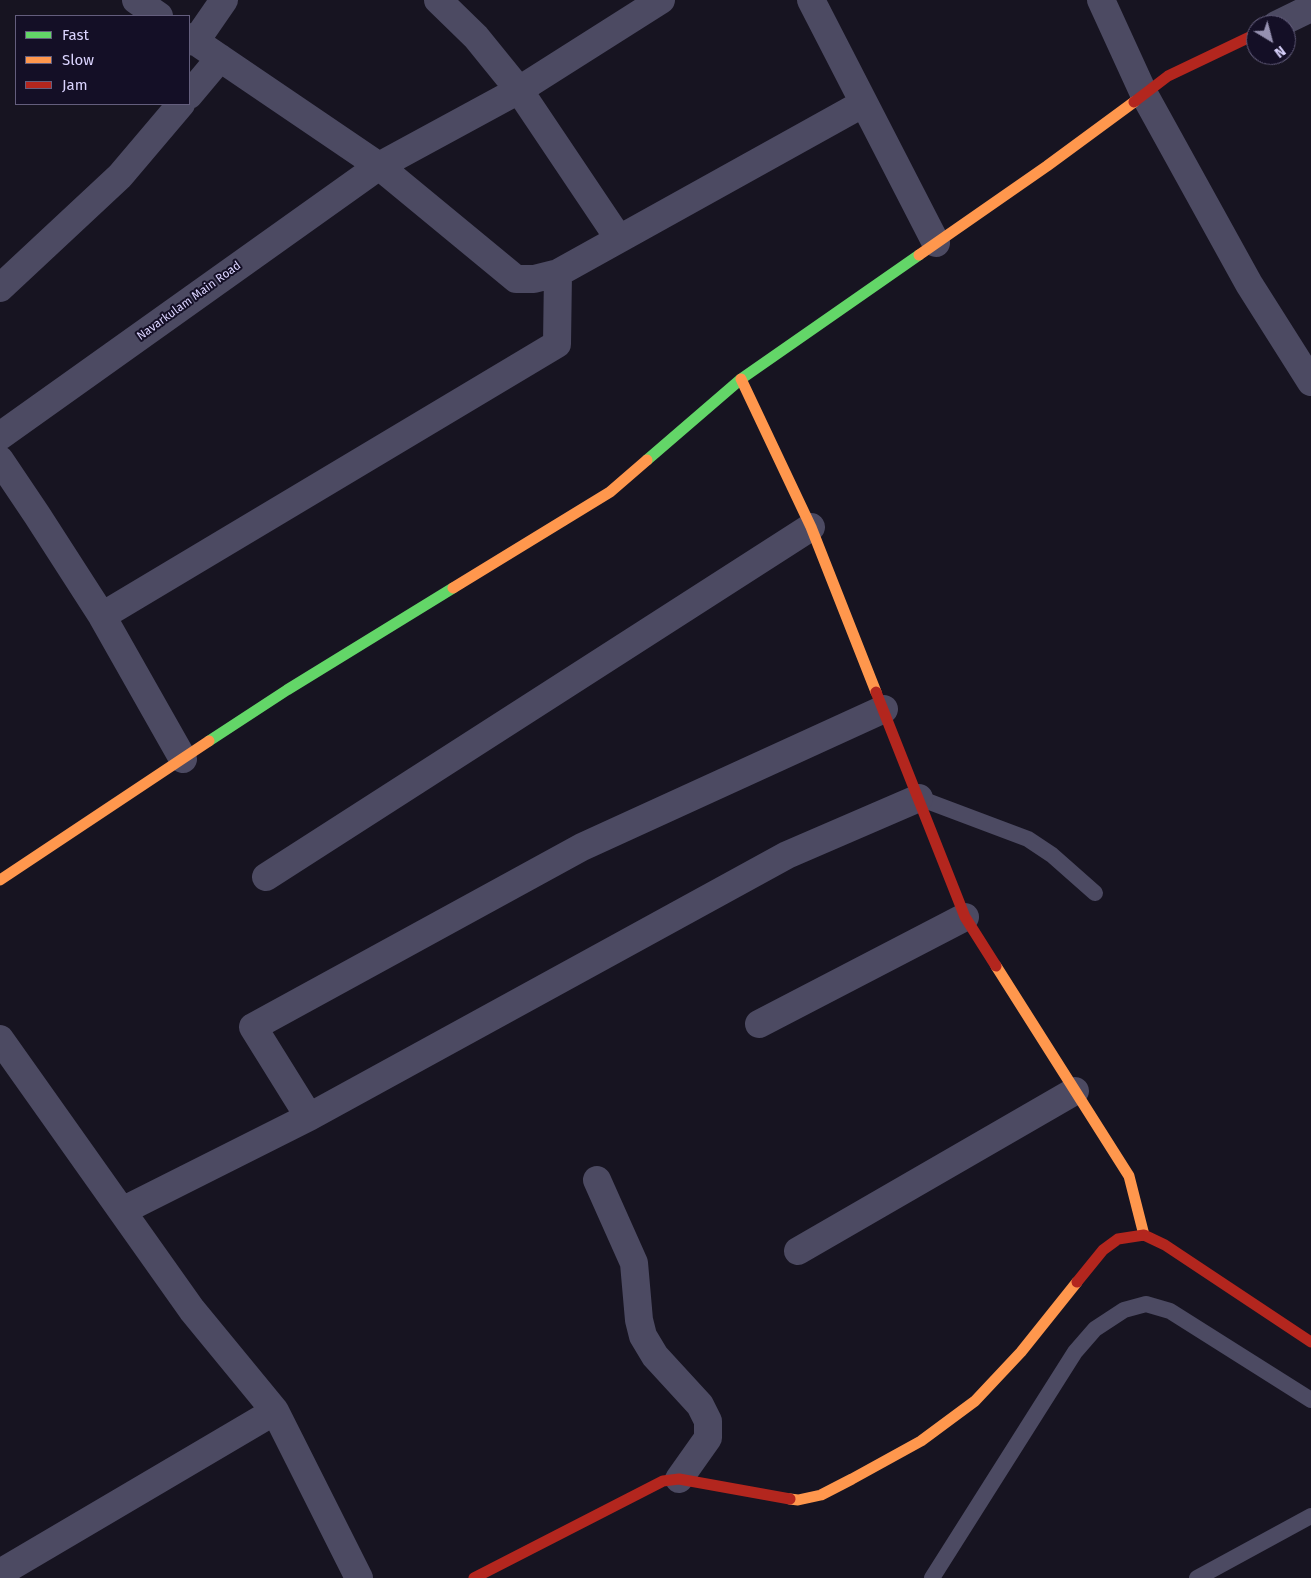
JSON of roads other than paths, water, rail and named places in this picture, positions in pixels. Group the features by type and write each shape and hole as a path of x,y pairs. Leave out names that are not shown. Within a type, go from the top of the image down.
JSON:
{"street":[{"path":"136,0 158,15"},
{"path":"224,0 192,40 379,166 516,279 534,280 558,273 864,103"},
{"path":"438,0 476,37 520,90 619,239"},
{"path":"811,0 936,243"},
{"path":"1101,0 1144,94 1249,284 1311,382"},
{"name":"Navarkulam Main Road","path":"0,436 379,166 520,90 658,1"},
{"path":"1296,15 1311,8"},
{"path":"0,880 287,690 610,492 742,379 1047,166 1168,76 1246,39"},
{"path":"190,94 220,58"},
{"path":"0,288 120,176 180,105"},
{"path":"102,616 557,344 558,273"},
{"path":"742,379 811,527 965,917 1129,1176 1144,1235"},
{"path":"0,460 38,515 102,616 183,759"},
{"path":"266,877 811,527"},
{"path":"309,1117 253,1027 582,847 884,709"},
{"path":"122,1211 309,1117 786,855 919,798"},
{"path":"759,1024 965,917"},
{"path":"5,1057 122,1211 192,1310 275,1411 359,1578"},
{"path":"798,1250 1075,1091"},
{"path":"596,1180 634,1263 639,1320 643,1336 655,1356 700,1405 708,1421 708,1438 679,1479"},
{"path":"474,1578 663,1481 679,1479 798,1500 821,1495 852,1479 921,1441 975,1401 1021,1352 1103,1250 1118,1239 1144,1235 1165,1245 1311,1342"},
{"path":"0,1573 275,1411"}],"lane":[{"path":"919,798 1028,839 1052,855 1095,893"},
{"path":"932,1578 1074,1352 1095,1329 1124,1310 1146,1304 1170,1311 1311,1400"},
{"path":"1197,1578 1311,1516"}]}
